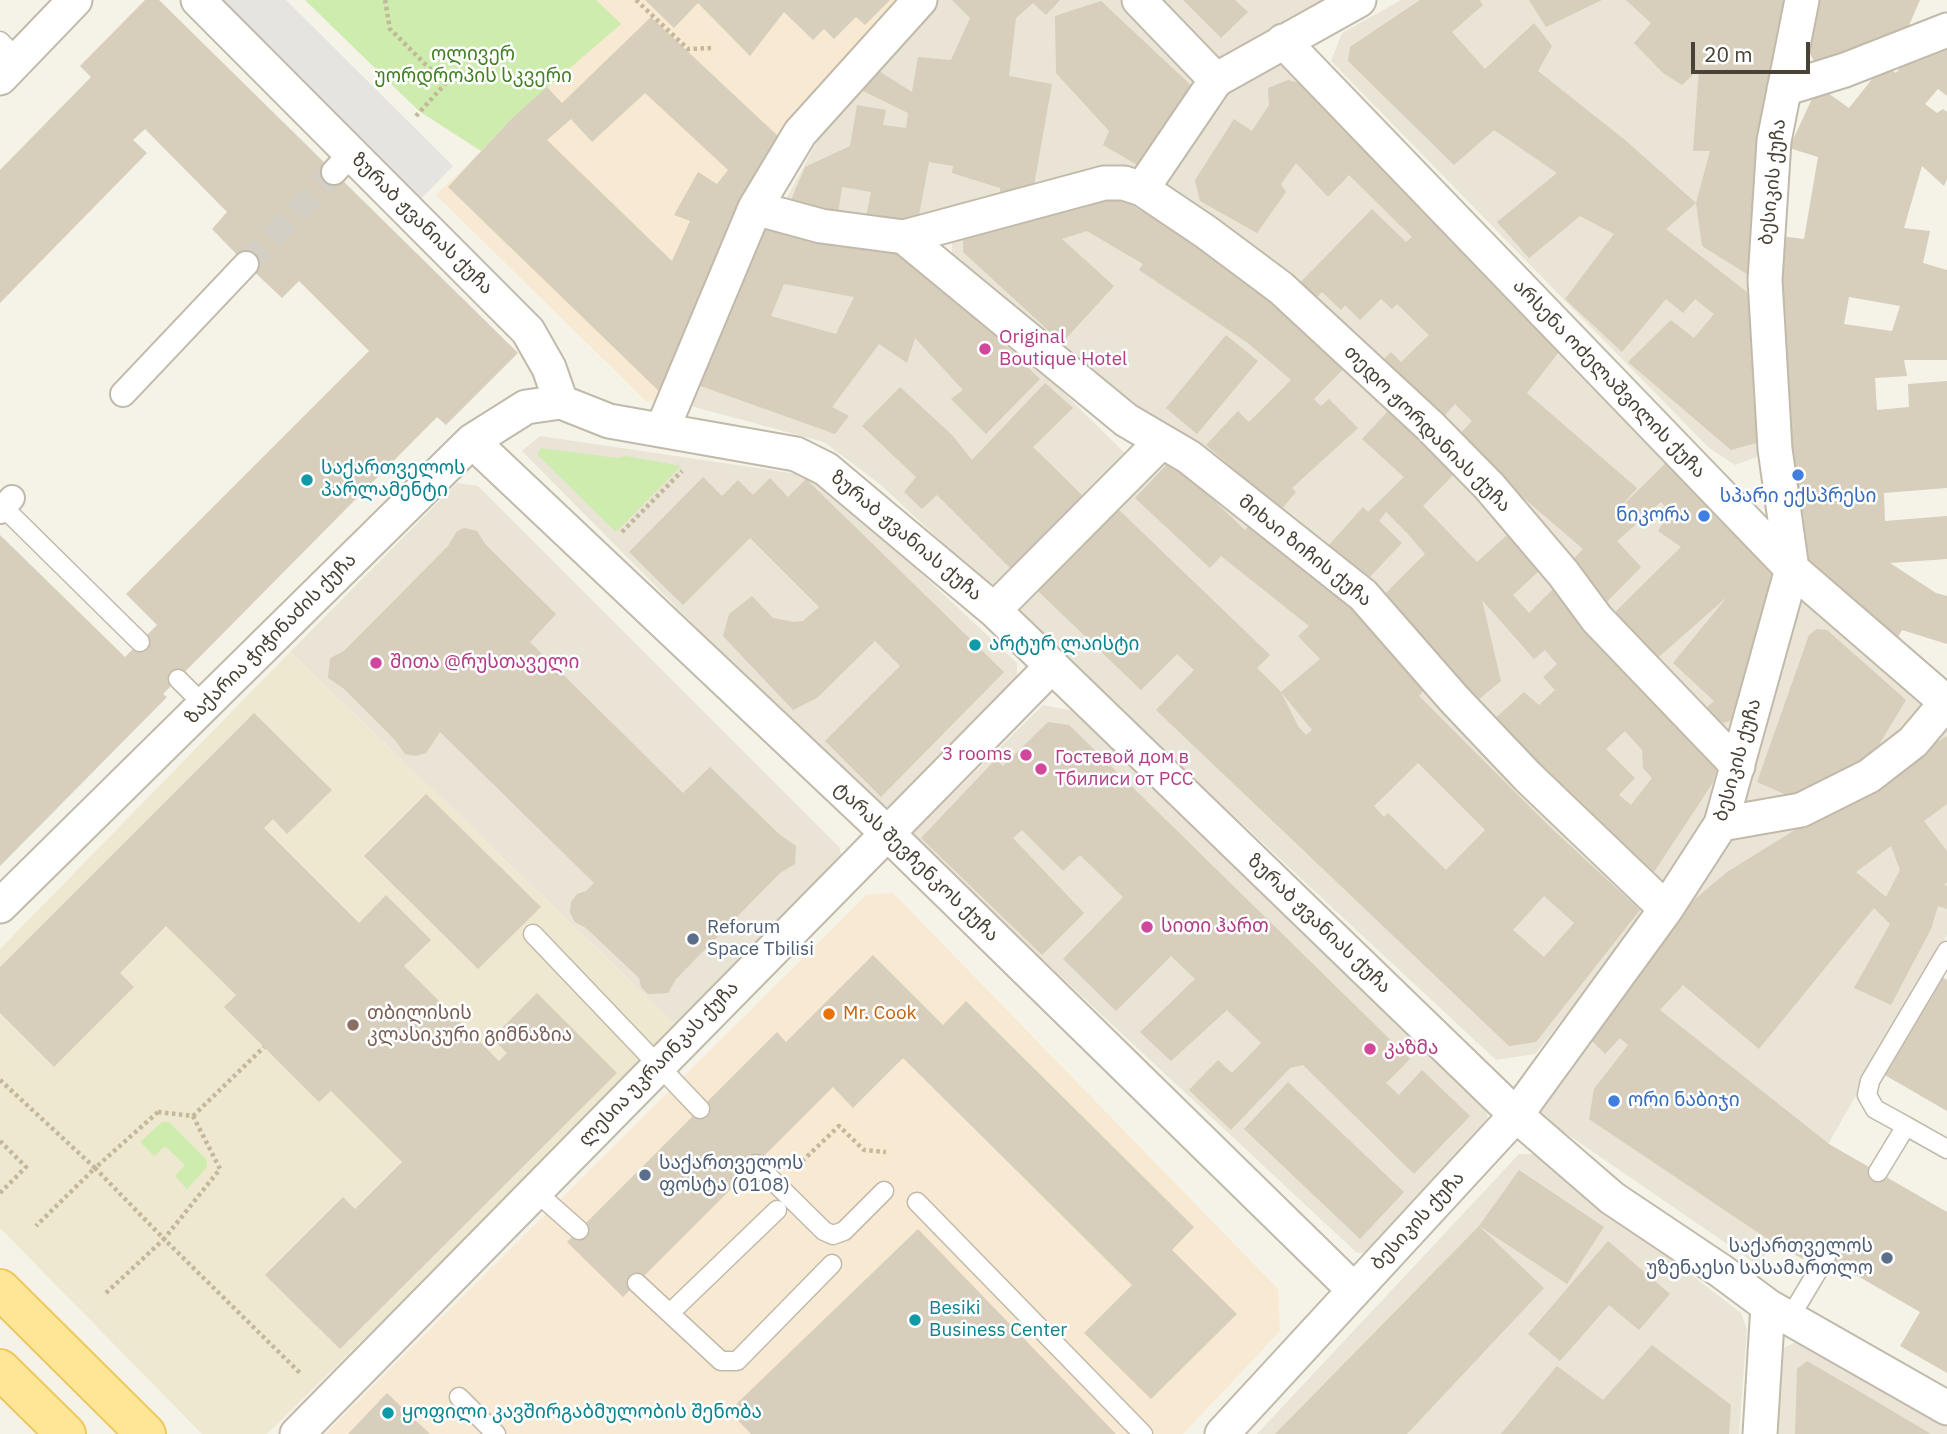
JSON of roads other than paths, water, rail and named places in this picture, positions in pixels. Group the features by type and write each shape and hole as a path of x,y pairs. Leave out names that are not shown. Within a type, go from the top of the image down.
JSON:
{"main road":[{"path":"0,1289 146,1434"},
{"path":"0,1369 66,1434"}],"street":[{"path":"6,59 75,0"},
{"name":"ზურაბ ჟვანიას ქუჩა","path":"198,0 343,163 528,331 549,368 561,402 609,421 796,454 826,468 993,610 1516,1115 1612,1198 1779,1312 1947,1408"},
{"path":"663,430 755,208 800,133 920,0"},
{"path":"1139,0 1216,80"},
{"path":"755,208 821,226 904,237 1104,183 1124,183 1142,190 1216,80 1359,0"},
{"name":"ბესიკის ქუჩა","path":"1222,1434 1516,1115 1666,909 1721,824 1792,569 1775,449 1765,280 1774,141 1802,0"},
{"path":"1784,89 1845,70 1947,30"},
{"name":"არსენა ოძელაშვილის ქუჩა","path":"1283,41 1792,569 1947,703"},
{"name":"თედო ჟორდანიას ქუჩა","path":"1142,190 1206,232 1280,288 1430,426 1489,486 1563,572 1597,620 1738,766"},
{"name":"მიხაი ზიჩის ქუჩა","path":"904,237 1126,420 1189,457 1363,594 1454,699 1519,767 1666,909"},
{"path":"123,394 246,264"},
{"name":"ზაქარია ჭიჭინაძის ქუჩა","path":"0,906 472,441 526,407 561,402"},
{"name":"ტარას შევჩენკოს ქუჩა","path":"472,441 886,832 1354,1290"},
{"path":"993,610 1162,441"},
{"name":"ლესია უკრაინკას ქუჩა","path":"297,1434 1052,666"},
{"path":"1721,824 1801,810 1869,776 1913,742 1947,703"},
{"path":"1760,1434 1779,1312"}],"lane":[{"path":"4,505 140,642"},
{"path":"177,679 204,705"},
{"path":"533,934 656,1066 700,1109"},
{"path":"1947,951 1870,1081 1867,1095 1875,1109 1947,1149"},
{"path":"1878,1172 1906,1126"},
{"path":"756,1164 824,1231 833,1236 844,1231 884,1191"},
{"path":"535,1191 579,1230"},
{"path":"917,1202 1143,1434"},
{"path":"671,1312 777,1210"},
{"path":"1779,1312 1826,1257"},
{"path":"637,1283 721,1361 737,1361 832,1264"},
{"path":"458,1397 496,1434"}],"tunnel":[{"path":"246,264 334,172"}],"place":[{"name":"Original Boutique Hotel","path":"985,349"},
{"name":"სპარი ექსპრესი","path":"1798,475"},
{"name":"საქართველოს პარლამენტი","path":"307,480"},
{"name":"ნიკორა","path":"1704,516"},
{"name":"არტურ ლაისტი","path":"975,645"},
{"name":"შითა @რუსთაველი","path":"376,663"},
{"name":"3 rooms","path":"1026,755"},
{"name":"Гостевой дом в Тбилиси от РСС","path":"1041,769"},
{"name":"სითი ჰართ","path":"1147,927"},
{"name":"Reforum Space Tbilisi","path":"693,939"},
{"name":"Mr. Cook","path":"829,1014"},
{"name":"თბილისის კლასიკური გიმნაზია","path":"353,1025"},
{"name":"კაზმა","path":"1370,1049"},
{"name":"ორი ნაბიჯი","path":"1614,1101"},
{"name":"საქართველოს ფოსტა (0108)","path":"645,1175"},
{"name":"საქართველოს უზენაესი სასამართლო","path":"1887,1258"},
{"name":"Besiki Business Center","path":"915,1320"},
{"name":"ყოფილი კავშირგაბმულობის შენობა","path":"388,1413"}],"park label":[{"name":"ოლივერ უორდროპის სკვერი","path":"473,66"}]}
